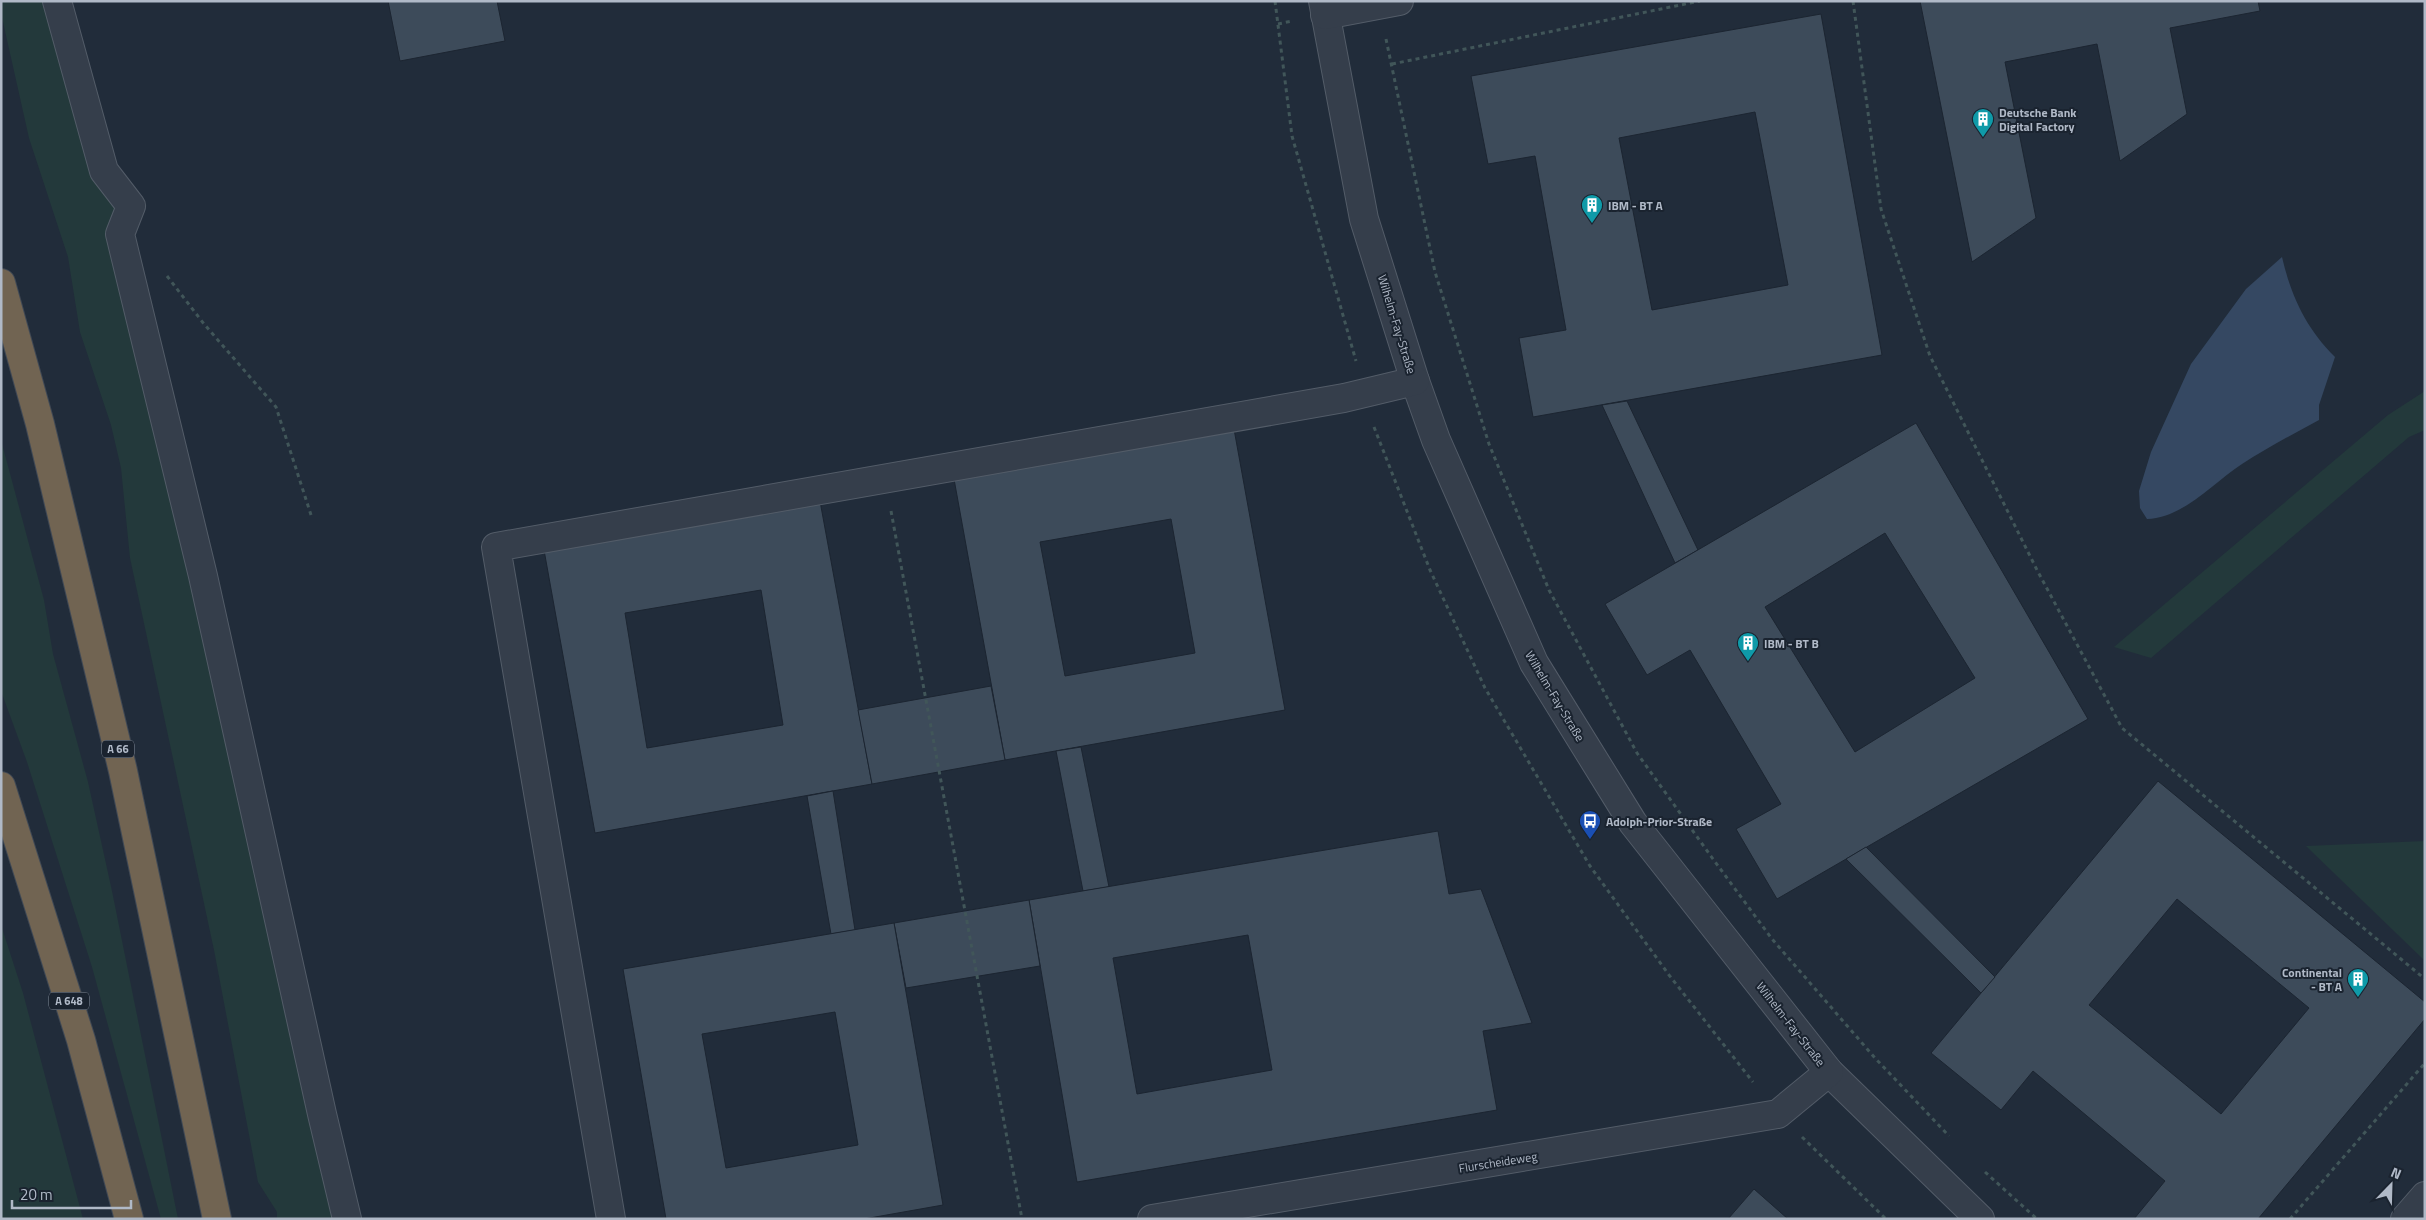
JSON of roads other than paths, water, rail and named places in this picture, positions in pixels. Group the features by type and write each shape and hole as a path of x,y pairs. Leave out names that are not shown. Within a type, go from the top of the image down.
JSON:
{"highway":[{"name":"A 66","path":"1,283 40,424 123,771 217,1219"},
{"name":"A 648","path":"1,786 81,1040 129,1219"}],"street":[{"path":"57,1 104,171 131,206 120,234 203,576 347,1219"},
{"path":"1324,8 1387,3"},
{"name":"Wilhelm-Fay-Straße","path":"1324,8 1364,219 1415,381 1436,440 1534,663 1633,823 1829,1072 1980,1219"},
{"path":"611,1219 496,547 1344,398 1415,381"},
{"name":"Flurscheideweg","path":"1152,1219 1233,1212 1778,1114 1829,1072"},
{"path":"2405,1219 2425,1196"}],"water":[{"path":"2282,257 2290,285 2301,311 2316,335 2335,357 2319,405 2319,420 2242,464 2197,498 2173,513 2147,519 2140,508 2139,491 2151,452 2191,364 2246,289"}],"place":[{"name":"Deutsche Bank Digital Factory","path":"1983,138"},
{"name":"IBM - BT A","path":"1592,224"},
{"name":"IBM - BT B","path":"1748,662"},
{"name":"Adolph-Prior-Straße","path":"1590,840"},
{"name":"Continental - BT A","path":"2358,998"}]}
